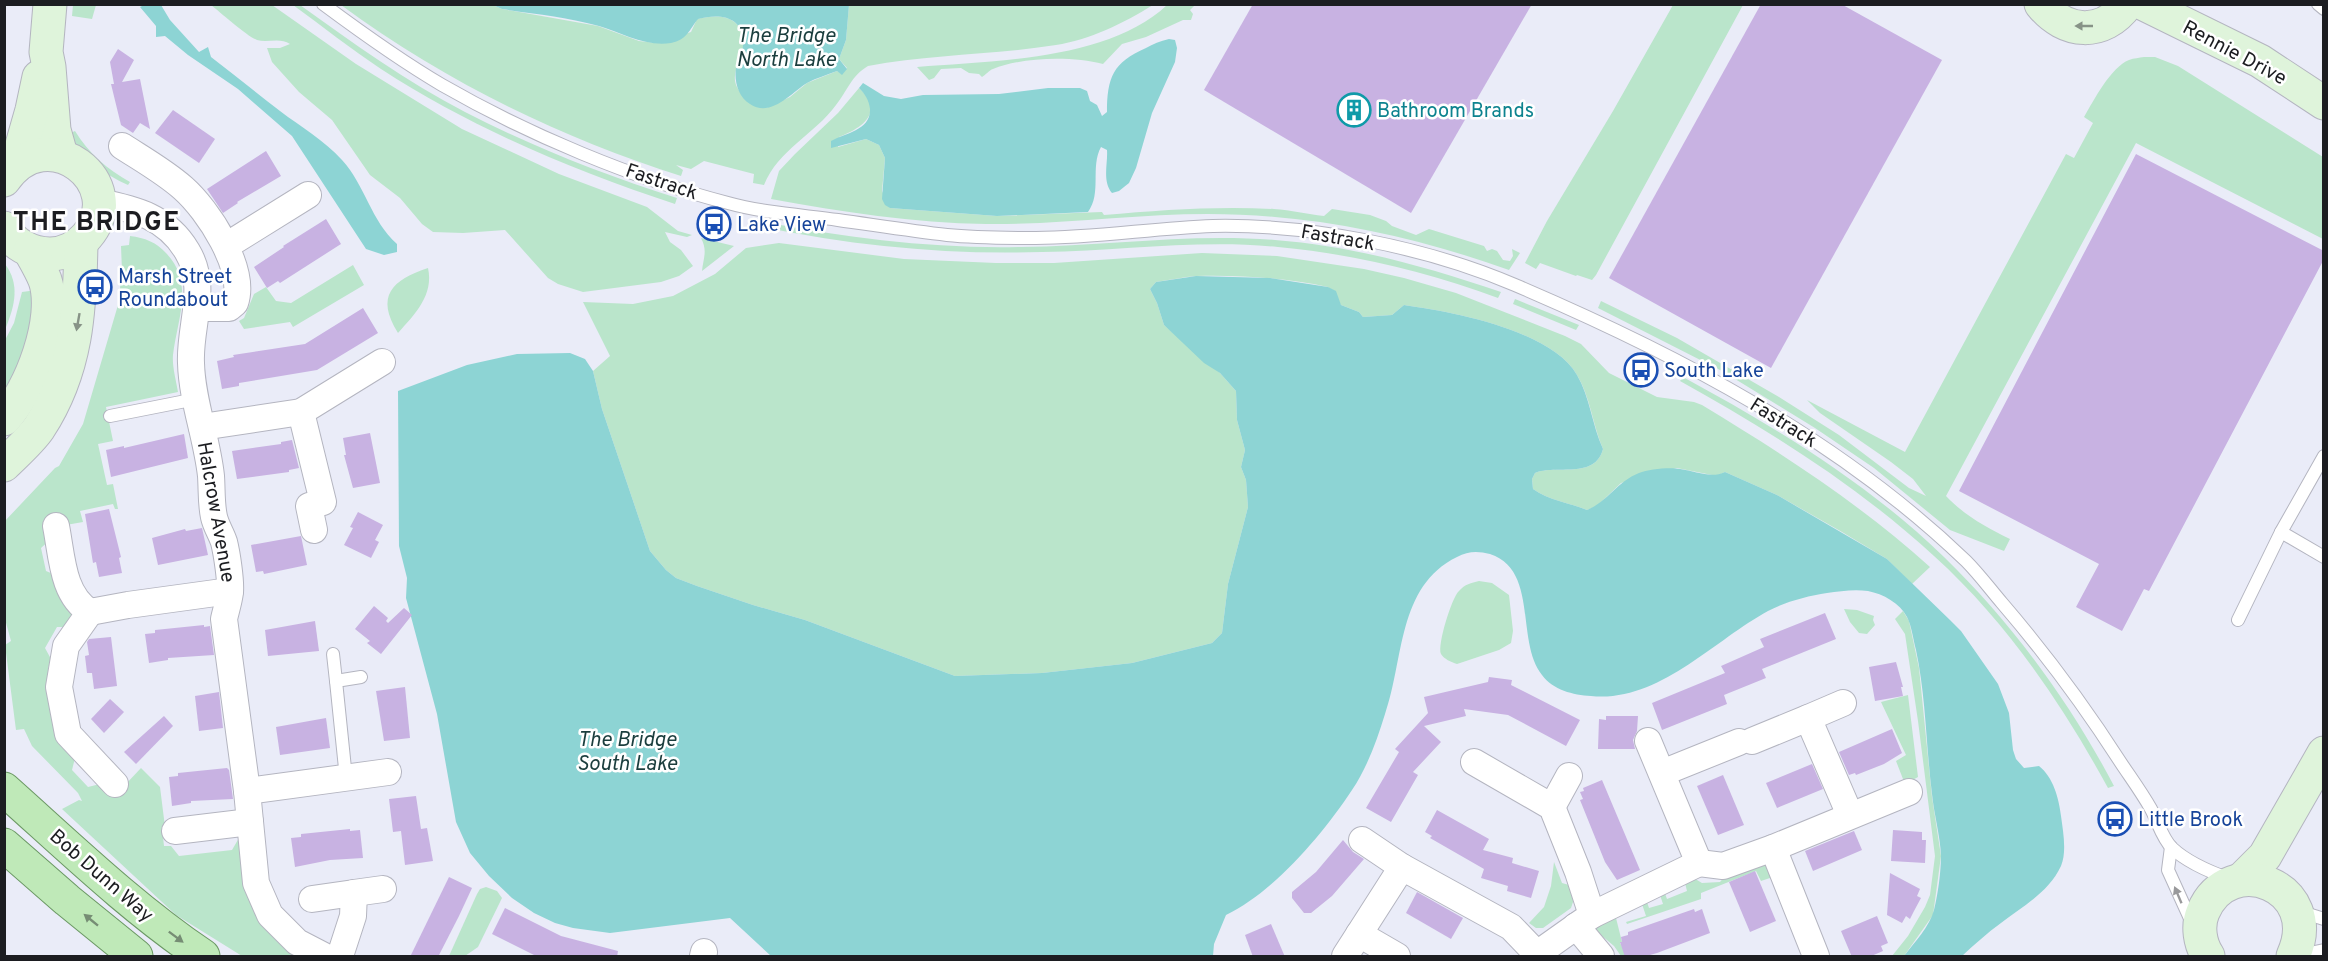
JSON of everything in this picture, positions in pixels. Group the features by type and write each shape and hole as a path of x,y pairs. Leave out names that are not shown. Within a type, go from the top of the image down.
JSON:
{"main road":[{"name":"Bob Dunn Way","path":"4,789 106,881 177,939 203,957"},
{"name":"Bob Dunn Way","path":"4,845 136,957"}],"street":[{"path":"50,4 46,52 54,130 61,155"},
{"path":"2041,4 2050,16 2064,25 2084,28 2103,25 2120,14 2127,4"},
{"name":"Rennie Drive","path":"2144,4 2260,61 2324,103"},
{"path":"10,173 32,110 40,63 46,52"},
{"path":"122,146 186,191 226,246 238,283 236,303 229,308 197,308"},
{"path":"10,173 26,159 37,155 61,155 71,159 87,172 93,181 99,202 94,224 81,242 62,252 52,254 11,235"},
{"path":"226,246 308,195"},
{"name":"Halcrow Avenue","path":"99,202 137,210 158,222 178,239 187,251 195,271 198,283 197,308 191,354 196,399 211,478 210,497 216,527 224,542 231,591 224,619 248,791 256,883 270,915 297,942 324,957"},
{"path":"4,419 21,396 31,376 47,318 45,281 11,235"},
{"path":"4,465 38,430 60,390 73,350 79,311 81,242"},
{"path":"202,428 301,412 382,362"},
{"path":"301,412 323,502 309,506 314,530"},
{"path":"56,526 70,592 90,612"},
{"path":"116,784 68,734 58,687 66,646 90,612 231,591"},
{"path":"1662,773 1843,703"},
{"path":"1808,718 1850,815"},
{"path":"1648,741 1699,863"},
{"path":"2204,948 2201,918 2206,904 2216,892 2238,880 2265,856 2324,753"},
{"path":"1474,762 1552,807 1578,872 1584,920 1601,957"},
{"path":"248,791 388,772"},
{"path":"1552,807 1569,776"},
{"path":"1362,840 1402,867 1511,927 1537,955 1584,920 1699,863 1723,866 1909,792"},
{"path":"2295,957 2299,943 2302,908 2290,858 2324,794"},
{"path":"175,831 250,822"},
{"path":"1773,848 1816,957"},
{"path":"1345,957 1402,867"},
{"path":"2238,880 2265,882 2302,908"},
{"path":"312,899 383,889"},
{"path":"340,957 352,916 354,893"},
{"path":"1359,934 1396,957"}],"lane":[{"name":"Fastrack","path":"323,4 380,45 444,86 512,122 645,177 730,204 952,236 1042,238 1205,226 1283,228 1399,248 1463,265 1589,318 1684,364 1764,409 1834,454 1909,510 1969,564 2035,641 2108,743 2151,809 2171,847 2206,870 2238,880"},
{"path":"2318,4 2324,9"},
{"path":"110,416 196,399"},
{"path":"2238,620 2281,532 2324,456"},
{"path":"2281,532 2324,557"},
{"path":"333,654 346,778"},
{"path":"336,681 361,677"},
{"name":"Fastrack","path":"2171,847 2168,870 2180,901 2204,948"},
{"path":"2295,957 2324,950"}],"shaded area":[{"path":"73,5 96,5 92,19 72,16"},
{"path":"211,5 272,5 356,64 462,129 559,174 647,207 678,231 692,235 687,237 665,232 670,242 681,250 693,266 679,276 661,282 583,292 558,284 548,278 505,230 463,233 433,232 422,224 400,198 370,175 332,120 299,92 272,62 267,48 280,48 290,44 282,41 257,40"},
{"path":"293,5 300,5 401,75 465,112 569,160 677,198 675,204 598,177 487,129 381,69"},
{"path":"341,5 493,5 502,9 598,26 639,41 656,43 691,32 697,19 723,17 736,23 743,37 742,52 735,77 737,87 746,98 766,108 790,97 807,83 837,71 842,74 847,68 839,59 846,40 849,5 1153,5 1106,30 1068,43 868,66 854,79 818,125 778,162 764,185 753,183 754,174 704,161 691,169 676,165 683,170 681,176 591,144 547,125 462,82 380,33"},
{"path":"1167,5 1195,5 1190,10 1193,14 1191,20 1183,20 1146,37 1122,44 1103,64 1062,59 1033,60 990,70 982,77 961,68 941,69 934,78 929,80 917,67 1014,59 1082,47 1114,37 1143,23"},
{"path":"1673,5 1743,5 1592,280 1540,263 1536,269 1525,263 1547,221"},
{"path":"2155,57 2178,66 2323,157 2323,239 2136,143 1946,496 1976,521 2010,539 2004,551 1950,530 1874,468 1815,428 1722,371 1598,308 1601,301 1677,338 1839,435 1909,488 1926,496 1913,479 1820,413 1807,400 1905,452 2066,154 2074,158 2093,123 2084,117 2098,93 2122,64 2131,59"},
{"path":"859,88 867,97 870,105 868,118 856,129 839,137 838,147 866,139 879,145 885,158 882,191 890,208 997,216 1102,212 1104,215 1231,208 1280,210 1324,216 1332,209 1370,215 1416,235 1429,229 1484,246 1487,251 1492,249 1497,251 1503,260 1510,261 1513,256 1512,249 1520,253 1509,270 1435,246 1361,229 1323,222 1247,215 1180,214 1042,223 986,224 932,222 878,216 771,199 779,171 838,113"},
{"path":"75,131 99,160 130,182 128,185 102,171 78,151 66,135"},
{"path":"764,222 860,237 957,246 1053,246 1212,238 1275,240 1362,252 1446,274 1501,292 1498,298 1390,265 1334,254 1278,247 1219,244 1042,252 972,252 902,248 797,234 762,227"},
{"path":"130,236 145,239 158,246 175,265 180,277 182,302 173,359 178,392 106,407 113,441 98,444 107,485 113,484 118,509 115,509 113,504 80,511 83,522 66,525 41,548 46,571 58,576 73,612 71,627 57,627 45,648 51,659 48,669 54,727 75,758 72,770 88,787 100,784 125,785 141,768 160,787 165,827 162,828 164,846 171,846 179,856 232,850 239,838 247,837 254,882 314,956 242,956 176,915 62,809 79,800 82,801 78,793 32,746 24,729 16,730 5,645 11,641 5,619 4,522 59,466 83,424 118,305 122,271 121,246 129,245"},
{"path":"701,238 734,246 702,271 705,251"},
{"path":"779,243 904,259 996,263 1054,263 1202,253 1277,256 1364,269 1404,278 1456,293 1565,336 1581,344 1609,373 1657,397 1702,405 1820,481 1876,522 1930,567 1912,584 1887,559 1842,532 1777,495 1725,472 1717,476 1677,468 1621,483 1597,506 1587,510 1552,499 1533,489 1532,479 1535,473 1584,468 1599,459 1603,449 1585,392 1577,375 1564,359 1546,346 1499,326 1424,308 1404,305 1392,315 1363,317 1359,312 1341,305 1328,287 1263,278 1192,276 1156,282 1150,289 1164,325 1220,373 1236,391 1237,420 1245,450 1241,467 1246,480 1248,507 1228,584 1222,633 1212,643 1132,663 1042,673 955,676 805,620 753,605 676,578 650,551 602,409 593,371 610,356 583,302 633,304 673,296 715,274 746,248"},
{"path":"5,264 13,279 15,295 6,327 4,326"},
{"path":"353,265 364,285 293,327 290,322 244,329 239,321 244,318 254,294 266,287 276,301 291,303"},
{"path":"428,268 428,287 422,304 398,333 388,309 391,291 405,278"},
{"path":"37,290 39,308 4,405 4,342 14,323 22,292"},
{"path":"1515,299 1579,325 1576,330 1513,304"},
{"path":"1683,377 1820,458 1884,505 1944,557 1993,609 2038,665 2078,724 2114,786 2108,788 2072,725 2009,636 1960,581 1934,556 1905,530 1844,483 1780,440 1680,381"},
{"path":"1479,581 1492,583 1509,595 1513,631 1511,643 1499,650 1457,664 1441,654 1443,632 1456,595 1466,585"},
{"path":"1844,609 1857,610 1874,616 1875,625 1867,634 1859,633 1850,622"},
{"path":"1903,611 1909,621 1919,668 1932,797 1941,856 1933,915 1904,956 1892,956 1908,936 1925,907 1930,895 1935,856 1905,634 1895,619"},
{"path":"1908,695 1918,777 1907,783 1896,761 1906,755 1881,702"},
{"path":"1762,855 1776,876 1761,881 1756,871 1701,893 1701,899 1627,924 1626,922 1646,916 1641,901 1646,899 1649,908 1663,904 1658,889 1663,888 1667,899 1687,891 1683,875 1687,874 1702,883 1720,882 1733,867"},
{"path":"1554,862 1562,883 1569,885 1574,899 1571,908 1543,928 1536,928 1529,923 1544,907 1551,886"},
{"path":"486,887 497,891 502,898 478,947 465,956 449,956 477,894 480,889"},
{"path":"1615,914 1622,942 1620,943 1627,956 1621,956 1614,946 1595,930 1602,920"}],"water":[{"path":"161,5 170,20 199,52 208,47 211,57 335,153 357,180 374,214 397,244 397,252 384,255 366,249 292,136 238,89 188,55 165,36 156,37 156,26 140,7"},
{"name":"The Bridge North Lake","path":"493,5 849,5 846,40 839,59 847,69 842,75 837,71 810,81 780,103 758,108 742,97 736,83 743,36 740,28 730,19 715,16 698,19 681,40 662,44 634,39 587,23 502,9"},
{"path":"1169,39 1175,40 1177,48 1175,62 1152,113 1136,168 1129,183 1119,191 1112,193 1106,178 1107,150 1101,147 1096,163 1094,197 1088,212 997,216 890,208 882,199 885,158 879,145 866,139 831,148 831,141 856,130 866,122 869,116 869,103 859,88 863,83 884,96 901,99 923,95 999,94 1048,88 1080,88 1087,91 1090,101 1097,105 1102,116 1107,112 1108,90 1119,65 1135,53"},
{"name":"The Bridge South Lake","path":"1196,276 1270,278 1328,287 1336,291 1341,305 1359,312 1363,317 1392,315 1404,305 1424,308 1499,326 1546,346 1564,359 1577,375 1585,392 1603,449 1599,459 1584,468 1535,473 1532,479 1533,489 1545,496 1587,510 1601,502 1625,481 1643,472 1671,468 1709,475 1725,472 1777,495 1887,559 1961,631 1998,684 2009,713 2016,759 2024,768 2039,766 2052,782 2059,802 2064,854 2061,866 2050,884 1962,956 1904,956 1932,916 1938,890 1941,855 1916,650 1907,617 1900,607 1885,597 1874,592 1858,590 1827,593 1796,600 1768,611 1662,680 1639,690 1616,696 1591,696 1570,693 1558,688 1542,675 1534,661 1529,644 1521,590 1515,575 1505,562 1490,554 1477,552 1457,557 1437,570 1423,586 1406,626 1379,734 1357,781 1327,825 1296,860 1262,892 1226,915 1214,944 1213,956 771,956 730,918 610,933 555,923 534,913 512,898 489,876 470,853 456,822 437,714 406,598 407,578 399,546 398,391 467,365 517,354 570,353 585,359 593,371 602,409 650,551 676,578 753,605 805,620 955,676 1042,673 1132,663 1212,643 1222,633 1228,584 1248,507 1246,480 1241,467 1245,450 1237,420 1236,391 1220,373 1204,363 1164,325 1150,289 1156,282"}],"building":[{"name":"Bathroom Brands","path":"1253,4 1532,4 1411,213 1204,90"},
{"path":"1761,4 1841,4 1942,60 1771,368 1609,278"},
{"path":"118,49 134,60 122,82 140,79 150,129 140,123 133,133 121,125 111,84 114,84 110,62"},
{"path":"173,110 215,139 199,163 155,133"},
{"path":"266,151 281,176 223,213 207,189"},
{"path":"2136,154 2324,251 2324,259 2149,591 2144,589 2122,631 2076,607 2099,564 1959,491"},
{"path":"326,219 341,244 280,283 278,281 267,288 254,267"},
{"path":"363,308 378,333 317,370 239,383 239,386 222,389 217,361 234,357 233,355 305,344"},
{"path":"370,433 380,483 353,488 344,455 346,455 343,438"},
{"path":"184,434 188,458 111,477 106,450"},
{"path":"292,440 299,468 289,470 289,472 237,479 232,451 281,444 281,442"},
{"path":"109,509 121,557 119,558 122,573 99,577 96,562 93,563 85,514"},
{"path":"358,512 383,525 375,540 379,542 371,558 344,545"},
{"path":"202,528 208,555 158,565 152,538 185,529 186,531"},
{"path":"301,536 307,565 264,574 263,571 256,572 251,545"},
{"path":"374,606 388,618 386,621 388,623 404,608 412,615 381,654 355,629"},
{"path":"1825,613 1836,639 1762,669 1766,678 1724,695 1727,704 1662,730 1652,703 1725,673 1721,666 1764,647 1760,639"},
{"path":"315,621 319,651 268,656 265,630"},
{"path":"204,625 204,627 210,626 214,655 168,658 168,660 149,663 145,634 155,633 155,630"},
{"path":"111,637 117,686 94,689 92,673 87,673 85,656 89,655 87,642 89,639"},
{"path":"1896,662 1903,687 1901,687 1903,696 1875,701 1869,667"},
{"path":"1489,677 1512,680 1511,685 1580,720 1566,746 1508,715 1464,709 1466,716 1424,726 1441,742 1413,772 1418,775 1391,822 1366,808 1399,752 1395,749 1428,713 1424,697 1488,682"},
{"path":"405,687 410,738 384,741 376,691"},
{"path":"219,692 223,728 199,731 195,696"},
{"path":"110,699 124,712 104,733 91,719"},
{"path":"164,716 173,726 136,764 124,752"},
{"path":"1606,716 1638,716 1637,731 1633,740 1635,749 1598,749 1599,719 1606,720"},
{"path":"326,718 330,748 280,755 276,727"},
{"path":"1892,729 1902,753 1884,764 1856,775 1855,773 1849,775 1839,752"},
{"path":"1812,764 1823,789 1777,808 1766,783"},
{"path":"227,768 233,799 191,801 191,803 172,806 169,777 178,776 178,773"},
{"path":"1723,775 1744,825 1718,835 1697,786"},
{"path":"1602,780 1640,870 1617,880 1605,862 1580,800 1583,799 1580,792 1584,791 1583,788"},
{"path":"416,796 421,829 427,828 433,861 405,865 401,831 393,832 389,799"},
{"path":"1437,810 1489,839 1483,850 1513,858 1512,863 1539,871 1531,898 1507,891 1508,886 1481,878 1484,869 1430,838 1432,836 1425,832"},
{"path":"350,829 350,831 360,830 363,858 330,860 295,867 291,838 301,837 301,834"},
{"path":"1893,830 1922,832 1922,840 1926,840 1925,863 1891,861"},
{"path":"1854,831 1862,850 1813,871 1805,851"},
{"path":"1343,840 1353,852 1364,859 1332,896 1311,913 1304,913 1292,898 1292,892 1316,872"},
{"path":"1755,871 1776,921 1750,932 1729,882"},
{"path":"1890,873 1920,889 1917,896 1921,898 1910,919 1906,916 1902,923 1887,915"},
{"path":"449,877 472,888 459,916 438,957 410,957"},
{"path":"1417,892 1463,918 1451,939 1406,913"},
{"path":"505,908 561,936 618,951 617,957 538,957 492,934"},
{"path":"1694,909 1695,912 1702,909 1710,933 1643,957 1625,957 1620,942 1622,942 1621,937 1628,935 1628,932"},
{"path":"1877,916 1888,943 1881,946 1883,951 1869,957 1852,957 1841,931"},
{"path":"1271,924 1285,957 1253,957 1245,935"}],"place":[{"name":"Bathroom Brands","path":"1354,110"},
{"name":"Lake View","path":"714,224"},
{"name":"Marsh Street Roundabout","path":"95,287"},
{"name":"South Lake","path":"1641,370"},
{"name":"Little Brook","path":"2115,819"}],"district":[{"name":"THE BRIDGE","path":"97,221"}]}
